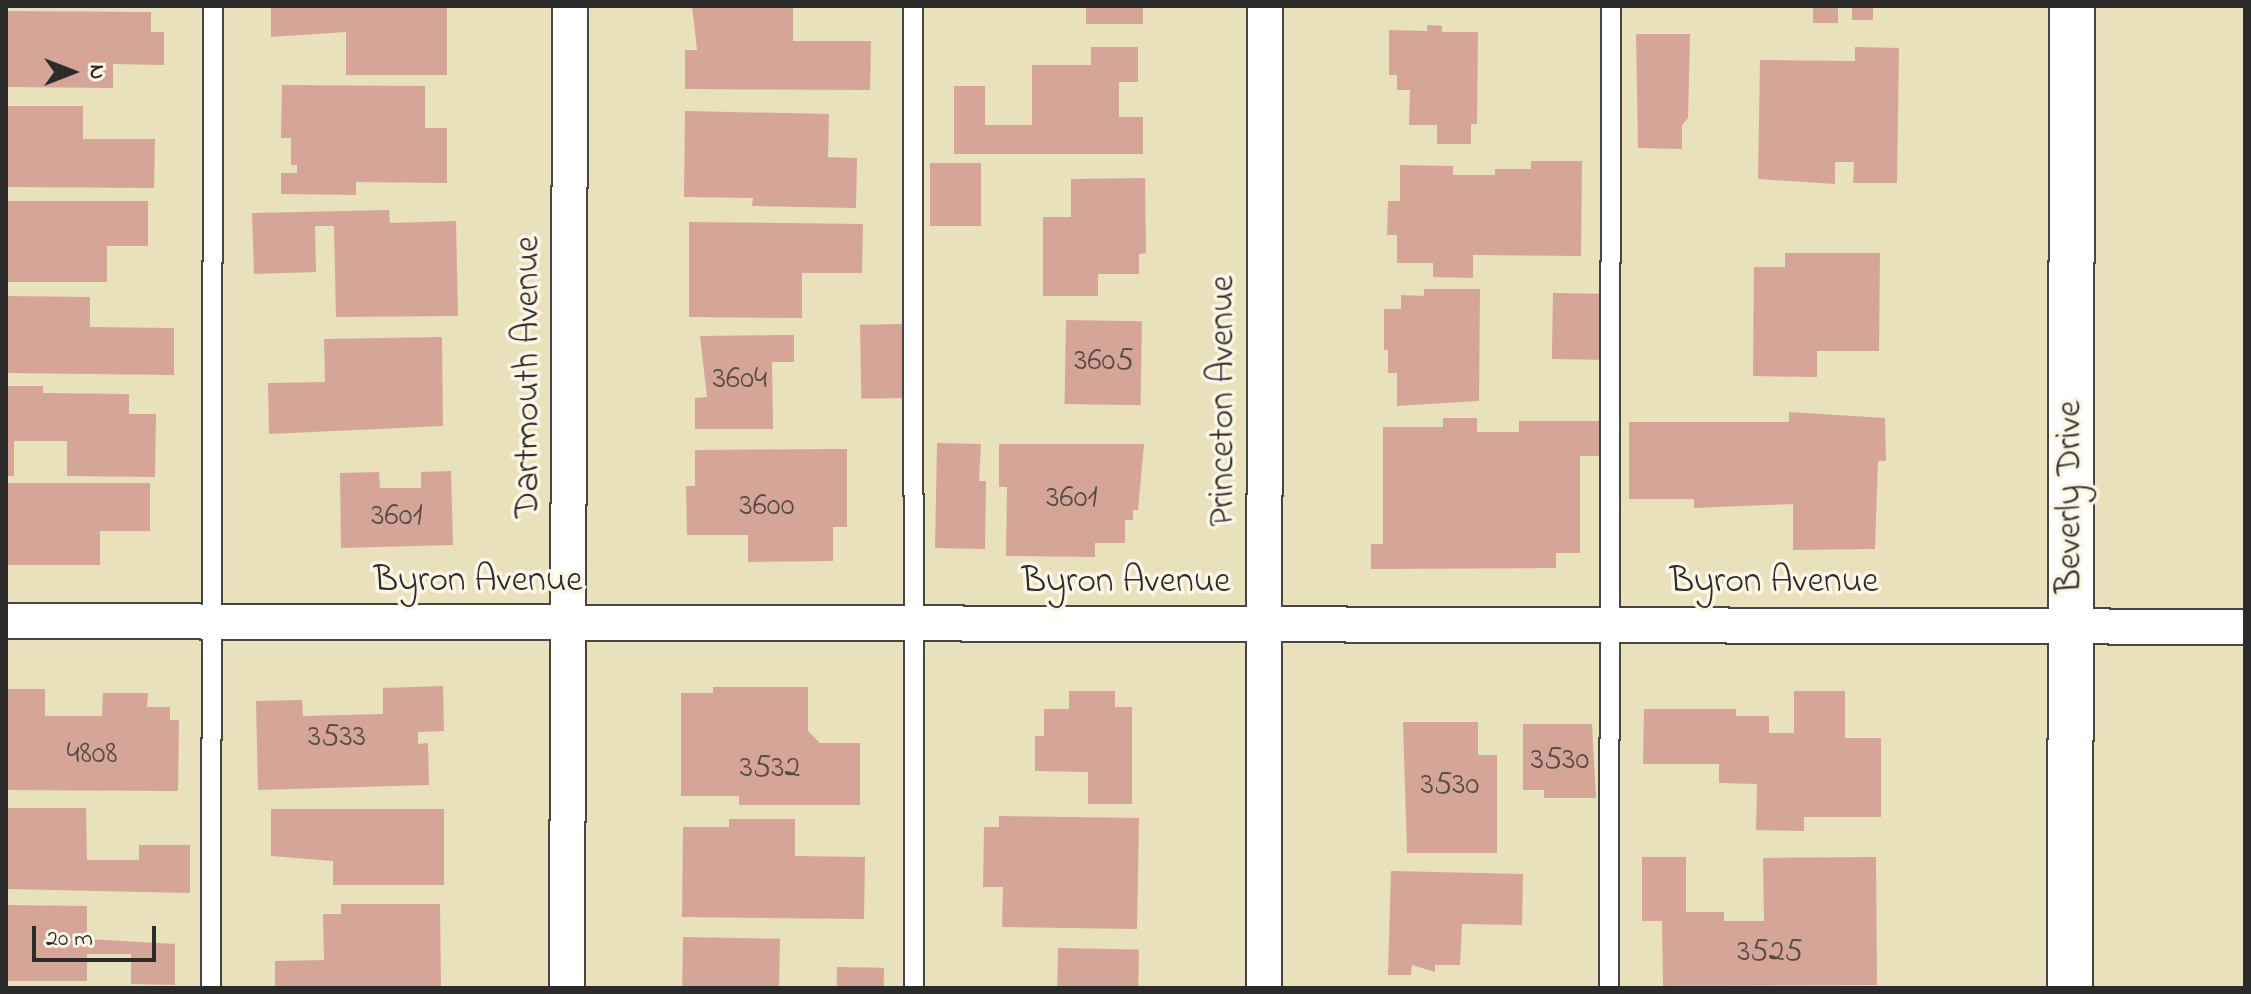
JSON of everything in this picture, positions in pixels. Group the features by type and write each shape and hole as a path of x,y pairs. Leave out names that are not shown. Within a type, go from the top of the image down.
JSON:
{"street":[{"name":"Dartmouth Avenue","path":"567,988 570,6"},
{"name":"Princeton Avenue","path":"1264,988 1265,6"},
{"name":"Beverly Drive","path":"2070,988 2072,6"},
{"name":"Byron Avenue","path":"6,621 2070,624 2245,627"}],"lane":[{"path":"211,988 213,6"},
{"path":"913,6 914,988"},
{"path":"1609,988 1611,6"}],"building":[{"path":"271,6 447,6 447,75 346,75 346,32 271,37"},
{"path":"692,6 793,6 793,41 871,41 870,90 685,89 685,50 697,50"},
{"path":"1086,6 1143,6 1143,24 1086,24"},
{"path":"1813,6 1838,6 1838,23 1813,23"},
{"path":"1852,6 1873,6 1873,20 1852,20"},
{"path":"6,11 151,12 151,32 164,32 164,65 113,64 113,88 6,87"},
{"path":"1427,25 1442,26 1442,32 1478,32 1477,124 1471,124 1471,144 1437,144 1437,125 1409,125 1410,90 1397,90 1397,75 1389,75 1389,30 1427,31"},
{"path":"1636,34 1690,34 1688,118 1682,125 1682,149 1638,148"},
{"path":"1091,47 1138,47 1138,82 1119,82 1119,117 1143,117 1143,154 954,154 954,86 985,86 985,125 1032,125 1032,65 1091,65"},
{"path":"1855,47 1899,48 1897,183 1853,183 1854,162 1835,162 1835,184 1758,179 1760,60 1855,61"},
{"path":"282,85 425,86 425,128 447,128 447,183 356,182 356,195 281,194 281,173 297,173 297,165 291,165 291,138 281,138"},
{"path":"6,106 83,106 83,139 155,139 154,188 6,187"},
{"path":"685,111 829,114 828,157 857,158 856,208 752,206 753,198 684,197"},
{"path":"1531,161 1582,161 1581,256 1473,255 1473,278 1433,277 1433,263 1397,263 1397,235 1387,235 1388,201 1400,201 1400,165 1453,166 1453,175 1495,175 1495,169 1531,169"},
{"path":"930,163 981,163 981,226 930,226"},
{"path":"1145,178 1146,253 1139,254 1139,274 1098,274 1098,296 1043,296 1043,217 1071,217 1071,179"},
{"path":"6,201 148,201 148,246 107,246 107,282 6,282"},
{"path":"389,210 390,223 456,221 458,316 336,317 334,226 315,226 316,272 254,274 252,213"},
{"path":"689,222 863,224 862,273 802,273 802,318 689,317"},
{"path":"1785,253 1880,253 1879,351 1817,351 1817,377 1753,376 1754,267 1785,267"},
{"path":"1424,289 1480,289 1479,401 1397,406 1397,373 1388,373 1388,350 1384,350 1384,309 1401,309 1401,295 1424,296"},
{"path":"1553,293 1600,294 1599,360 1552,359"},
{"path":"6,296 90,297 90,327 174,328 174,375 6,373"},
{"path":"1066,320 1142,321 1141,405 1065,404"},
{"path":"903,324 904,398 861,399 860,325"},
{"path":"794,335 794,362 772,362 773,429 695,429 695,398 707,397 700,336"},
{"path":"442,337 443,426 269,434 268,383 325,382 324,339"},
{"path":"6,386 43,386 43,393 129,394 129,414 156,414 155,477 67,476 67,441 14,441 14,476 6,476"},
{"path":"1789,412 1885,418 1886,461 1878,461 1875,549 1793,550 1793,504 1694,508 1694,499 1629,499 1629,422 1789,422"},
{"path":"1443,418 1477,418 1477,432 1519,432 1519,421 1599,421 1599,456 1580,456 1580,553 1556,553 1556,568 1371,569 1371,544 1383,544 1383,427 1443,427"},
{"path":"937,443 981,444 979,481 986,481 985,549 935,548"},
{"path":"999,444 1144,444 1138,510 1133,510 1133,520 1125,520 1125,543 1095,543 1095,557 1006,556 1007,487 999,487"},
{"path":"847,449 847,527 833,527 833,561 748,562 748,535 687,535 686,486 695,486 695,450"},
{"path":"451,471 453,545 341,548 340,473 379,472 380,488 421,488 421,472"},
{"path":"6,483 150,483 150,531 100,531 100,565 6,565"},
{"path":"443,686 444,731 418,732 418,744 428,743 429,785 258,790 256,701 302,700 303,716 383,714 383,688"},
{"path":"713,687 808,687 808,731 820,743 860,743 860,805 739,805 739,796 681,796 681,693 713,693"},
{"path":"6,689 45,689 45,716 102,716 103,693 148,693 147,707 170,707 170,720 179,720 178,791 6,790"},
{"path":"1069,691 1115,691 1115,707 1132,707 1132,804 1088,804 1088,772 1035,771 1035,736 1044,736 1044,709 1069,709"},
{"path":"1794,691 1845,691 1845,738 1881,738 1881,817 1804,817 1804,831 1756,830 1757,784 1719,783 1719,764 1643,764 1644,709 1736,709 1736,716 1769,716 1769,733 1794,733"},
{"path":"1403,722 1478,722 1478,755 1497,755 1497,853 1407,853"},
{"path":"1523,724 1592,724 1596,798 1544,798 1544,790 1523,790"},
{"path":"6,808 86,808 87,860 139,860 139,845 190,845 190,893 6,889"},
{"path":"271,809 444,809 444,885 333,885 333,861 271,856"},
{"path":"999,816 1139,818 1137,929 1002,927 1003,887 983,887 984,827 999,827"},
{"path":"729,819 795,819 795,856 865,857 864,919 682,917 683,827 729,827"},
{"path":"1642,857 1686,857 1686,912 1724,912 1724,921 1764,921 1763,858 1876,857 1877,985 1663,986 1662,921 1642,921"},
{"path":"1391,871 1523,874 1522,925 1462,924 1460,965 1435,965 1435,972 1412,965 1411,975 1388,975"},
{"path":"341,904 440,904 441,988 275,988 275,961 324,960 323,914 341,914"},
{"path":"6,905 87,906 87,939 175,944 175,985 131,984 131,954 87,954 87,981 6,981"},
{"path":"683,937 780,939 779,988 682,988"},
{"path":"1058,948 1139,949 1138,988 1057,988"},
{"path":"837,967 884,968 884,988 837,988"}]}
